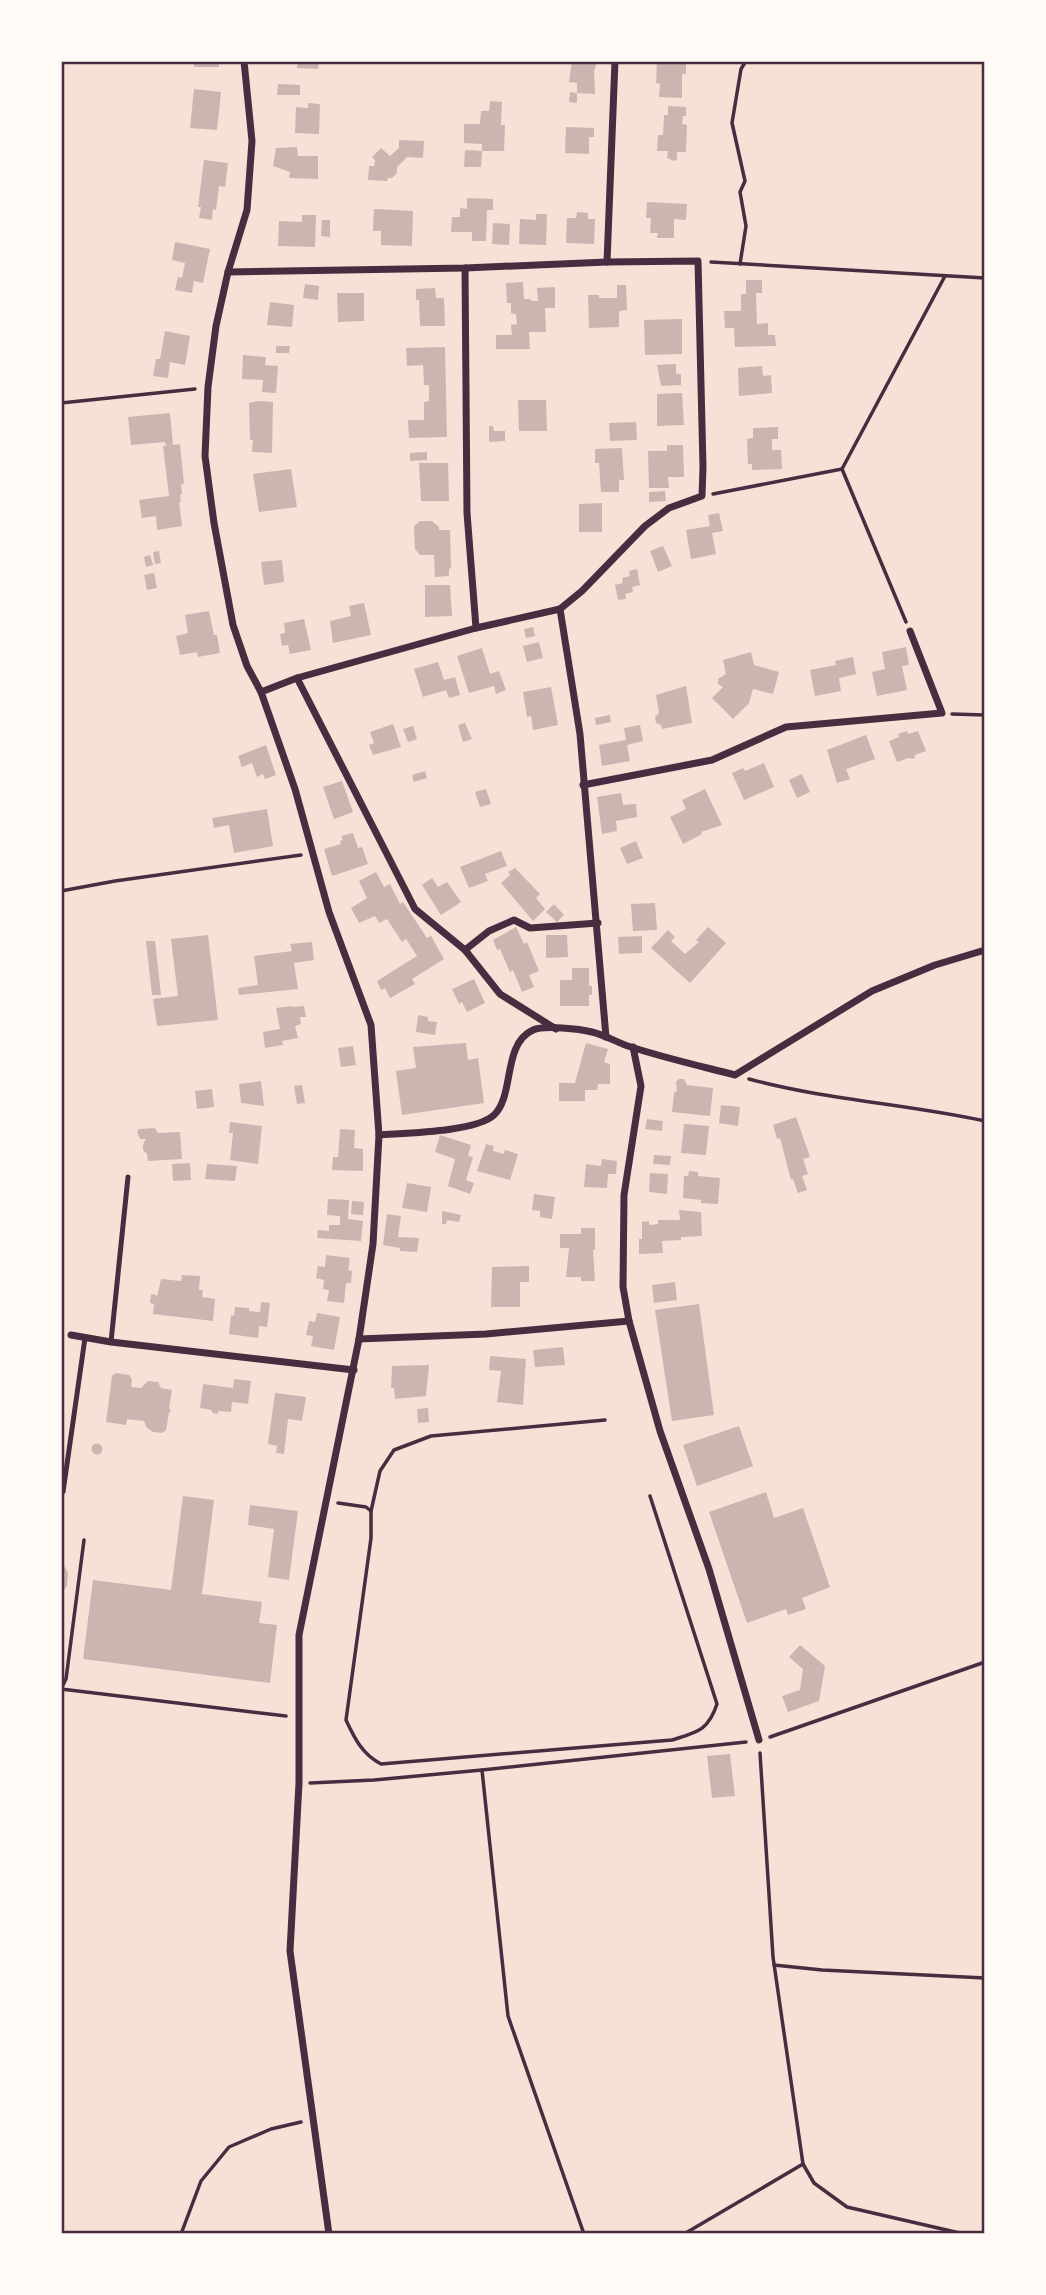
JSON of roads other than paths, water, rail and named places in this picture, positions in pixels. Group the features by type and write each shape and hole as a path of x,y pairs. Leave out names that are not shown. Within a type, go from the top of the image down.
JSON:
{"street":[{"path":"244,61 252,141 247,210 228,272 216,326 208,391 205,456 233,625 247,666 261,692 295,789 329,912 371,1025 379,1135 373,1244 359,1339 299,1634 299,1783 290,1951 329,2234"},
{"path":"607,262 615,61"},
{"path":"228,272 698,261 702,496 670,508 645,526 582,591 559,610 529,614 476,628 297,678 261,692"},
{"path":"465,268 467,513 476,628"},
{"path":"559,610 580,734 606,1037"},
{"path":"583,785 712,760 786,727 942,713 909,631"},
{"path":"297,678 415,909 465,950 500,994 556,1029"},
{"path":"465,950 489,931 514,920 530,928 598,923"},
{"path":"379,1135 473,1126 494,1115 504,1099 510,1066 520,1041 533,1030 593,1032 633,1047 734,1075 872,991 935,965 985,950"},
{"path":"633,1047 641,1086 624,1195 623,1287 629,1321 660,1431 709,1569 759,1740"},
{"path":"359,1339 486,1334 629,1321"},
{"path":"71,1335 354,1370"}],"lane":[{"path":"111,1342 128,1177"},
{"path":"63,1492 85,1338"}]}
